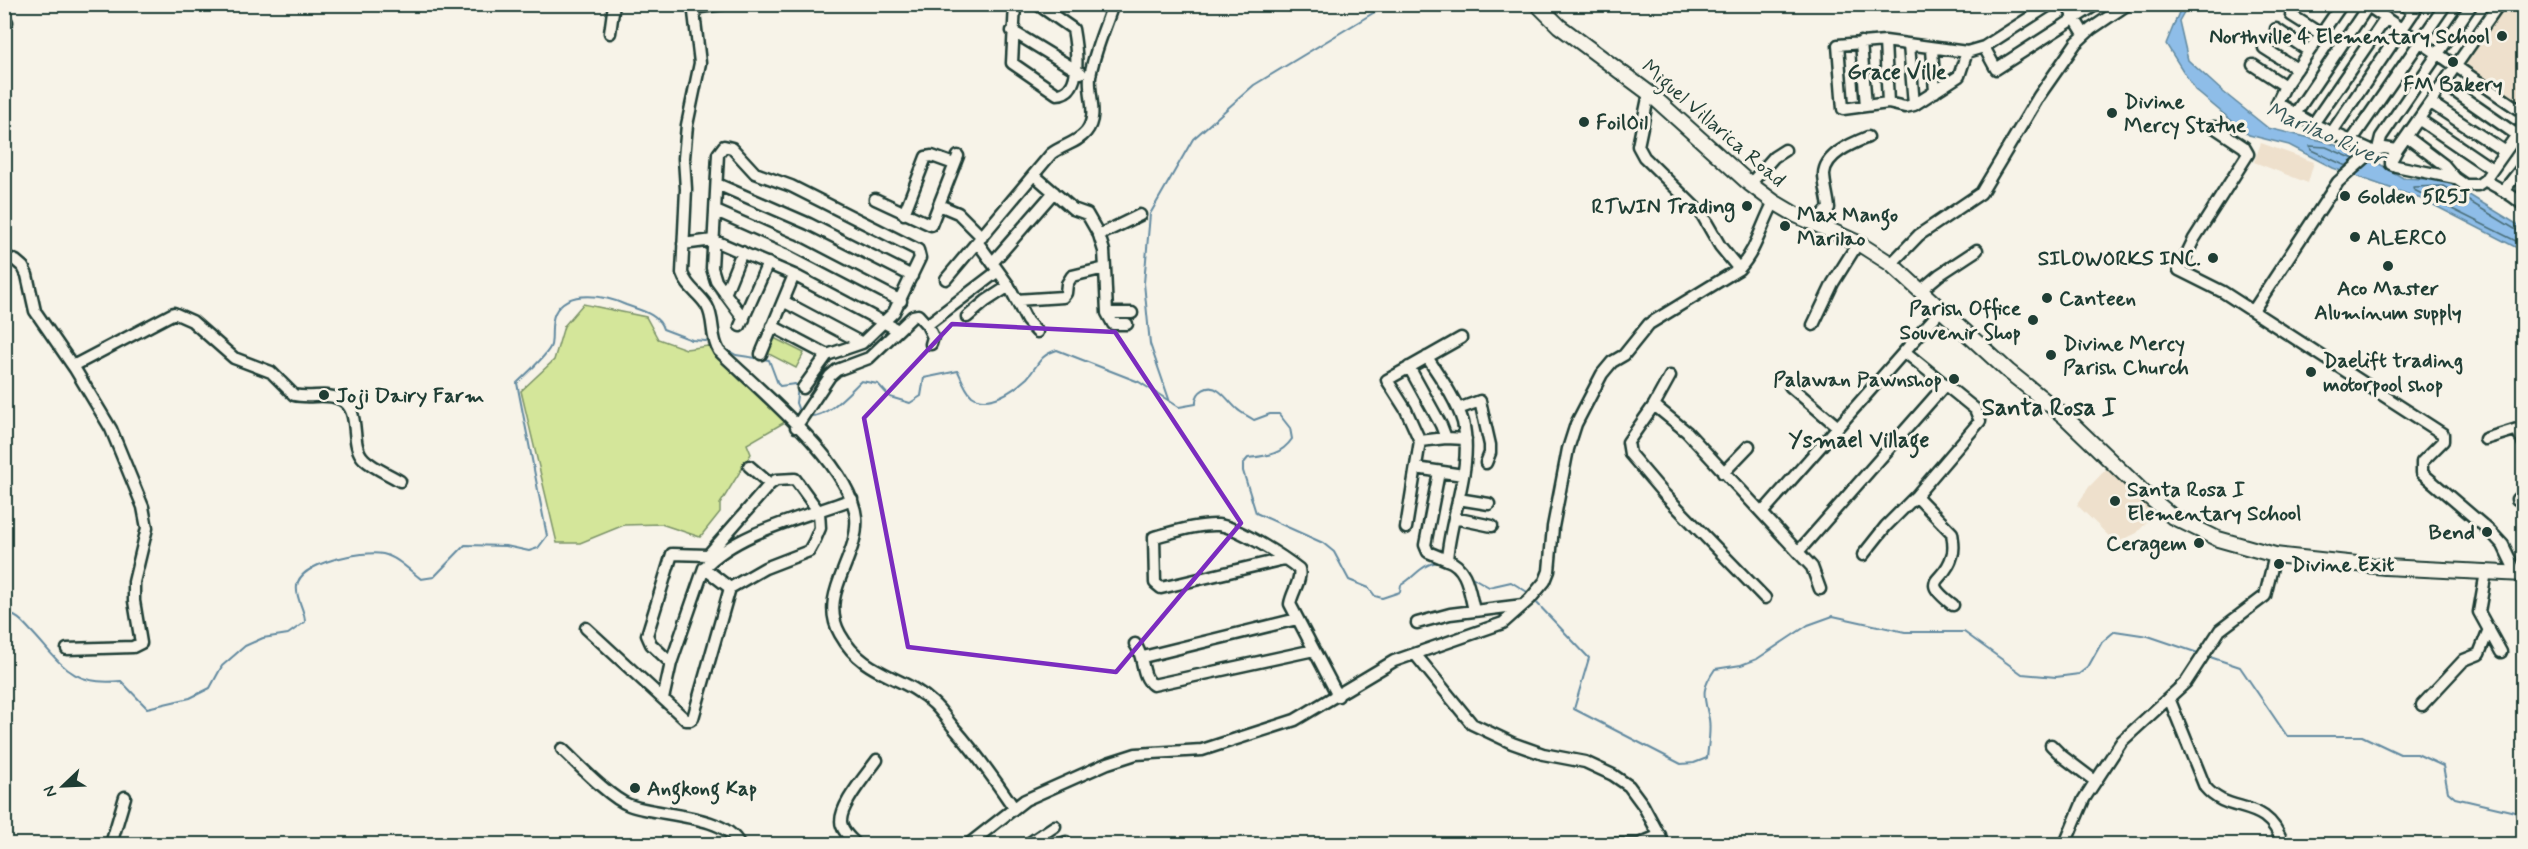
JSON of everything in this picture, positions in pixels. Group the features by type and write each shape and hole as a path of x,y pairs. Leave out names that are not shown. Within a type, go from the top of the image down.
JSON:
{"main road":[{"name":"Miguel Villarica Road","path":"1537,4 1559,26 1610,61 1649,93 1750,184 1774,202 1858,243 1891,264 2008,371 2064,416 2143,492 2173,517 2218,539 2275,555 2373,566 2520,574"}],"street":[{"path":"610,33 614,4"},
{"path":"723,4 693,6 700,63 685,147 682,273 686,284 707,306 715,346 821,449 852,499 856,518 854,545 842,571 832,613 838,632 850,650 872,669 911,687 933,703 979,757 1014,808"},
{"path":"1015,4 1012,63 1057,94 1065,92 1078,72 1073,29 1037,4"},
{"path":"946,279 1054,151 1070,146 1088,130 1092,111 1090,77 1113,4"},
{"path":"1967,52 1959,76 1914,105 1905,107 1887,103 1843,109 1838,45 1885,41 1967,52 1984,47 2051,4"},
{"path":"2066,4 2084,34"},
{"path":"1984,47 1996,69 2097,4"},
{"path":"1891,264 1919,236 1981,193 2039,96 2084,34 2128,4"},
{"path":"2342,4 2285,86 2277,103 2313,124 2372,151 2397,150"},
{"path":"2332,132 2416,8 2402,4"},
{"path":"2352,140 2446,4"},
{"path":"2253,311 2338,182 2372,151 2472,4"},
{"path":"2455,178 2396,166 2391,164 2391,161 2499,4"},
{"path":"2295,114 2366,5 2523,113"},
{"path":"2291,15 2320,34"},
{"path":"2313,124 2386,18"},
{"path":"2276,29 2309,51"},
{"path":"1012,30 1078,72 1090,77"},
{"path":"1885,41 1887,103"},
{"path":"1861,42 1866,106"},
{"path":"1909,45 1914,105"},
{"path":"2264,48 2297,69"},
{"path":"1932,49 1935,92"},
{"path":"2253,65 2285,86"},
{"path":"2444,84 2517,135"},
{"path":"1649,93 1638,146 1644,158 1701,213 1720,246 1739,269"},
{"path":"2431,103 2505,152"},
{"path":"2420,120 2492,169"},
{"path":"2407,138 2444,165 2455,178 2465,185 2472,186 2485,180 2523,125"},
{"path":"2214,128 2244,147 2248,154 2194,239 2179,270 2223,292 2443,434 2444,441 2422,462 2422,472 2491,532 2502,544 2520,574"},
{"path":"1821,226 1824,213 1829,208 1824,175 1828,163 1843,150 1868,137"},
{"path":"768,263 742,322 713,274 713,240 720,149 724,146 732,148 755,173 791,186 918,250 920,258 901,301 884,322 862,343 827,355 803,388"},
{"path":"1750,184 1774,157 1785,150"},
{"path":"875,200 904,214 931,225 956,160 926,157 904,214"},
{"path":"2505,189 2523,165"},
{"path":"1034,175 1073,210 1087,214 1099,235 1104,251 1107,313 1113,324 1127,324"},
{"path":"2485,180 2496,188 2505,189 2523,203"},
{"path":"717,184 809,224 912,276"},
{"path":"927,325 995,266 1054,192"},
{"path":"969,844 1037,793 1116,760 1136,754 1202,750 1295,720 1394,661 1503,623 1530,598 1545,581 1549,571 1553,527 1568,449 1576,424 1594,385 1612,362 1624,355 1649,324 1739,269 1751,256 1774,202"},
{"path":"939,205 958,213 980,240 1009,286 1027,321 1037,332"},
{"path":"716,211 793,245 901,301"},
{"path":"1099,235 1140,215"},
{"path":"683,244 713,240 794,275 898,330"},
{"path":"1813,325 1833,283 1858,243"},
{"path":"1920,291 1939,275 1977,250"},
{"path":"725,294 742,252"},
{"path":"4,256 23,267 35,311 74,366 111,429 143,507 147,528 134,582 134,601 141,643 132,647 67,648"},
{"path":"1016,300 1063,297 1072,276 1105,268"},
{"path":"761,354 794,275"},
{"path":"967,317 1009,286"},
{"path":"783,301 862,343"},
{"path":"1762,513 1941,310"},
{"path":"74,366 174,313 192,321 234,358 271,372 294,395 326,394 342,400 351,410 359,451 364,459 400,481"},
{"path":"1107,313 1132,313"},
{"path":"796,427 830,376 837,370 868,358 916,315 927,325 933,337 931,344"},
{"path":"772,327 827,355"},
{"path":"1406,528 1420,441 1406,410 1387,380 1461,338"},
{"path":"1863,555 1980,421 1975,409 1905,352"},
{"path":"1427,357 1458,410 1466,439 1450,561"},
{"path":"1409,367 1446,438"},
{"path":"1670,376 1654,405 1629,440 1628,449 1664,494 1765,598"},
{"path":"1798,552 1945,385"},
{"path":"1791,386 1838,427"},
{"path":"1458,410 1480,401 1490,445 1486,463"},
{"path":"1654,405 1687,432 1812,567 1820,589"},
{"path":"2485,439 2520,428 2523,444"},
{"path":"1420,441 1446,438 1466,439"},
{"path":"1723,473 1749,446"},
{"path":"749,466 770,484"},
{"path":"1416,468 1463,475"},
{"path":"1439,472 1425,545 1428,552 1450,561 1463,571 1474,610"},
{"path":"586,628 663,699 686,720 693,718 730,588 765,568 809,551 820,528 819,512 795,479 776,480 770,484 707,561 671,663 663,699"},
{"path":"1916,496 1952,532 1952,558 1935,582 1935,588 1953,605"},
{"path":"707,561 748,538 852,499"},
{"path":"1458,499 1489,504"},
{"path":"1454,518 1492,526"},
{"path":"1284,559 1161,588 1155,583 1154,537 1211,525 1231,527 1284,559 1296,567 1300,573 1290,604 1338,696"},
{"path":"671,663 651,644 647,635 672,554 707,561 730,588"},
{"path":"2066,844 2084,799 2122,741 2186,682 2220,630 2265,596 2275,555"},
{"path":"2486,572 2480,612 2501,652"},
{"path":"1417,623 1530,598"},
{"path":"1143,657 1297,619"},
{"path":"2422,705 2464,660 2479,654 2489,629"},
{"path":"1135,644 1143,657 1146,676 1153,685 1314,650"},
{"path":"1415,654 1472,724 1512,743 1557,758 1585,762 1613,775 1629,786 1662,839 1639,844 1610,844"},
{"path":"2169,698 2205,788 2216,798 2262,814 2271,820 2283,844"},
{"path":"2050,745 2095,781"},
{"path":"562,749 609,792 627,804 701,820 729,831 739,844"},
{"path":"856,844 842,826 840,818 844,807 877,760"},
{"path":"111,844 125,797"},
{"path":"1028,844 1055,826"}],"highlighted area":[{"path":"952,324 1115,332 1241,523 1116,672 908,647 864,418"}],"shaded area":[{"name":"Northville 4 Elementary School","path":"2501,5 2523,6 2523,111 2459,66"},
{"path":"2261,143 2314,162 2308,183 2254,162"},
{"name":"Santa Rosa I Elementary School","path":"2111,464 2158,509 2137,533 2116,543 2077,505 2089,487"}],"green space":[{"path":"583,304 646,317 658,339 686,349 708,346 785,422 747,444 751,454 720,504 720,512 700,537 661,524 624,525 580,543 557,543 521,391 554,360 564,326"},
{"path":"774,338 804,353 796,368 767,353"}],"water":[{"path":"2182,5 2188,5 2179,21 2188,60 2268,128 2327,142 2371,159 2403,178 2445,180 2523,228 2523,251 2424,200 2333,168 2289,145 2249,135 2195,90 2166,44"}],"waterway":[{"path":"1170,402 1150,344 1144,283 1150,214 1193,139 1254,85 1388,4"},
{"path":"4,611 21,621 59,662 78,676 103,682 121,681 147,708 190,698 210,688 222,666 245,646 263,638 288,634 305,622 297,595 297,586 300,578 320,564 348,556 383,554 398,561 421,579 434,577 465,545 506,546 529,551 538,548 547,536 517,383 549,349 552,341 553,317 561,305 568,300 588,296 609,299 648,313 661,324 663,329 692,340 706,341"},
{"path":"722,347 736,355 769,360 780,386 795,384 798,387 796,403 799,411"},
{"path":"809,416 816,416 830,409 861,381 878,384 890,397 910,403 921,396 924,378 958,371 972,396 979,399 993,399 1015,388 1027,378 1042,358 1057,350 1139,382 1179,407 1196,404 1200,392 1211,388 1219,391 1239,410 1254,420 1270,414 1279,414 1290,428 1292,439 1278,452 1248,458 1243,464 1256,513 1323,543 1334,552 1349,580 1369,588 1375,596 1382,598 1400,592 1401,585 1419,571 1428,565 1440,562"},
{"path":"1470,576 1489,587 1511,582 1529,593"},
{"path":"1534,600 1589,658 1574,709 1681,764 1694,763 1707,758 1710,724 1704,693 1715,669 1741,665 1757,659 1808,625 1833,616 1905,632 1964,632 2022,674 2056,677 2079,674 2088,667 2102,642 2115,631 2148,636 2201,654"},
{"path":"2207,656 2240,667 2287,736 2362,736 2400,754 2417,754 2443,766 2448,792 2455,798 2515,812 2524,835"}],"place":[{"name":"Northville 4 Elementary School","path":"2502,36"},
{"name":"FM Bakery","path":"2453,62"},
{"name":"Divine Mercy Statue","path":"2112,113"},
{"name":"FoilOil","path":"1584,122"},
{"name":"Golden 5R5J","path":"2345,196"},
{"name":"RTWIN Trading","path":"1747,206"},
{"name":"Max Mango Marilao","path":"1785,226"},
{"name":"ALERCO","path":"2355,237"},
{"name":"SILOWORKS INC.","path":"2213,258"},
{"name":"Aco Master Aluminum supply","path":"2388,266"},
{"name":"Canteen","path":"2047,298"},
{"name":"Parish Office Souvenir Shop","path":"2033,320"},
{"name":"Divine Mercy Parish Church","path":"2051,355"},
{"name":"Daelift trading motorpool shop","path":"2311,372"},
{"name":"Palawan Pawnshop","path":"1954,379"},
{"name":"Joji Dairy Farm","path":"324,395"},
{"name":"Santa Rosa I Elementary School","path":"2115,501"},
{"name":"Bend","path":"2487,532"},
{"name":"Ceragem","path":"2199,543"},
{"name":"Divine Exit","path":"2279,564"},
{"name":"Angkong Kap","path":"635,788"}],"district":[{"name":"Grace Ville","path":"1897,71"},
{"name":"Santa Rosa I","path":"2049,407"},
{"name":"Ysmael Village","path":"1859,439"}],"water label":[{"name":"Marilao River","path":"2326,133"}]}
